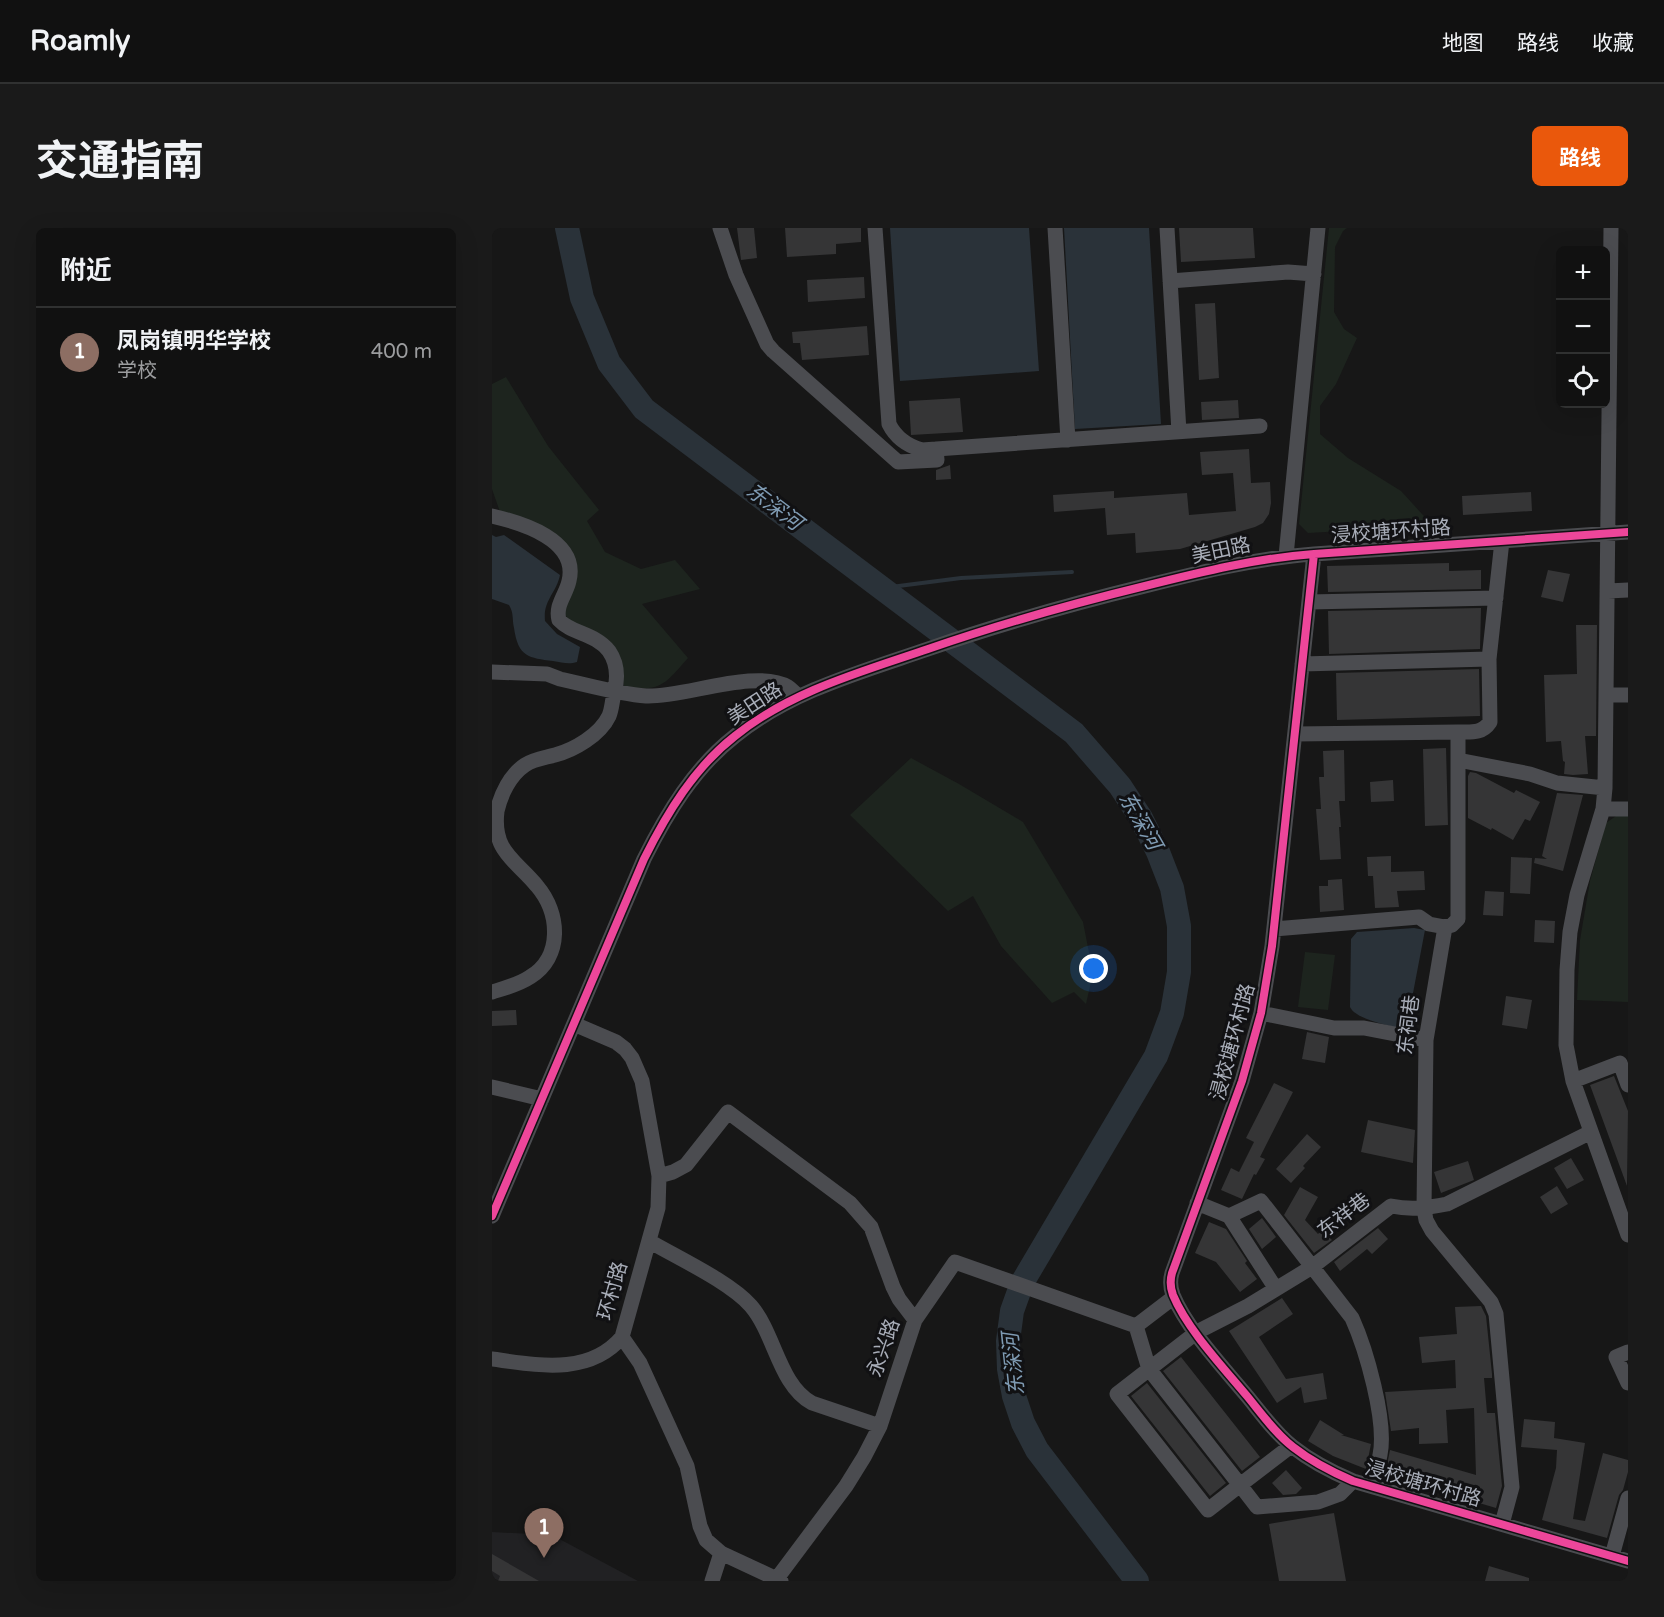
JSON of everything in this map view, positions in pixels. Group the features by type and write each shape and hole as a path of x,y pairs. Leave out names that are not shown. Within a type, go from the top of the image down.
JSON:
{"street":[{"path":"720,228 736,275 767,344 773,351 898,462 937,460 936,449"},
{"path":"876,228 889,424 893,433 911,447 922,450 1260,426"},
{"path":"1055,228 1068,440"},
{"path":"1167,228 1179,432"},
{"path":"1286,556 1318,228"},
{"path":"1611,228 1605,788 1603,809 1582,878 1570,932 1566,1045 1573,1081 1628,1235"},
{"path":"1170,281 1288,272 1314,274"},
{"path":"492,516 537,531 565,553 570,565 570,578 559,605 558,618 565,626 592,637 609,652 616,666 615,690 608,717 602,726 571,749 527,764 512,777 503,794 496,815 498,840 509,860 533,881 545,897 553,917 555,938 551,952 539,970 528,979 492,992"},
{"name":"浸校塘环村路","path":"1628,532 1314,554 1274,928 1261,1013 1242,1082 1171,1279 1174,1297 1226,1371 1291,1446 1311,1461 1353,1481 1628,1561"},
{"path":"1295,734 1480,732 1486,729 1490,722 1489,659 1503,541"},
{"name":"美田路","path":"492,1216 660,826 681,793 705,764 733,737 763,715 798,696 1009,621 1194,574 1286,556 1314,554"},
{"path":"1608,591 1628,590"},
{"path":"1309,602 1496,598"},
{"path":"1302,664 1489,659"},
{"path":"492,672 546,674 647,696 711,686 773,681 788,687 798,696"},
{"path":"1606,695 1628,695"},
{"name":"东祠巷","path":"1458,732 1458,919 1452,925 1445,927 1426,1040 1424,1209 1426,1220 1432,1231 1491,1302 1496,1314 1512,1475 1512,1487 1502,1524"},
{"path":"1458,760 1530,774 1557,783 1605,788"},
{"path":"1603,809 1628,808"},
{"path":"1274,928 1419,917 1430,924 1445,927"},
{"path":"1261,1013 1334,1028 1364,1028 1426,1040"},
{"name":"环村路","path":"574,1024 616,1042 625,1048 632,1058 642,1082 659,1176 658,1208 622,1337 640,1363 687,1467 699,1526 706,1540 721,1553 778,1580"},
{"path":"1573,1081 1620,1063 1628,1085"},
{"path":"492,1087 542,1099"},
{"path":"659,1176 686,1165 728,1113 850,1203 862,1215 871,1227 899,1299 915,1320"},
{"name":"东祥巷","path":"1240,1485 1208,1510 1117,1394 1197,1332 1312,1267 1391,1206 1424,1209 1447,1204 1591,1132"},
{"path":"1229,1216 1261,1201 1352,1318 1359,1333 1375,1389 1382,1440 1381,1454 1371,1486"},
{"path":"1197,1203 1229,1216 1276,1289"},
{"path":"649,1241 729,1287 750,1304 764,1326 792,1384 803,1398 880,1426"},
{"name":"永兴路","path":"778,1580 846,1486 864,1457 880,1426 915,1320 955,1262 1136,1326"},
{"path":"1174,1297 1136,1326 1149,1369 1257,1507 1318,1502 1340,1494 1353,1481"},
{"path":"492,1359 554,1366 579,1363 605,1352 622,1337"},
{"path":"1628,1352 1616,1357 1628,1383"},
{"path":"1240,1485 1291,1446"},
{"path":"1612,1556 1628,1498"},
{"path":"712,1581 721,1553"}],"shaded area":[{"path":"890,228 1029,228 1039,371 900,381"},
{"path":"1064,228 1149,228 1161,424 1075,429"},
{"path":"1329,228 1347,228 1335,247 1334,312 1344,329 1357,338 1336,384 1320,406 1320,434 1348,458 1401,491 1433,526 1308,533 1299,524"},
{"path":"506,377 548,446 599,510 587,521 605,552 641,569 675,560 700,589 642,604 688,658 661,685 646,688 624,687 620,662 570,622 564,613 576,563 500,512 492,489 492,384"},
{"path":"492,535 496,537 504,535 560,575 546,608 545,621 557,634 580,647 577,662 537,659 526,654 518,645 509,605 492,599"},
{"path":"911,758 1023,822 1083,922 1093,973 1086,1004 1074,992 1052,1003 1001,946 973,896 948,911 850,815"},
{"path":"1616,816 1628,816 1628,1002 1577,1000 1580,940 1590,881 1606,823"},
{"path":"1414,928 1425,930 1406,1030 1359,1016 1350,1007 1351,939 1357,932"},
{"path":"1305,952 1335,955 1328,1010 1298,1007"},
{"path":"492,1532 552,1535 638,1581 492,1581"}],"building":[{"path":"737,228 754,228 757,258 741,260"},
{"path":"785,228 861,228 861,242 836,244 836,254 787,257"},
{"path":"1179,228 1253,228 1255,258 1181,262"},
{"path":"864,277 865,298 808,302 807,280"},
{"path":"1215,303 1219,378 1199,380 1195,304"},
{"path":"867,326 869,355 802,360 800,343 793,343 792,332"},
{"path":"960,398 963,432 911,435 909,401"},
{"path":"1238,400 1239,418 1202,420 1201,402"},
{"path":"1249,449 1251,483 1270,482 1269,514 1263,523 1255,527 1180,549 1136,553 1135,533 1107,535 1105,508 1054,512 1053,495 1114,491 1114,498 1187,493 1189,515 1236,511 1233,473 1202,475 1200,452"},
{"path":"950,465 951,479 936,480 936,470"},
{"path":"1531,492 1532,511 1463,515 1462,496"},
{"path":"1449,563 1449,571 1481,570 1481,589 1328,592 1327,566"},
{"path":"1548,570 1570,574 1563,602 1541,597"},
{"path":"1481,608 1480,649 1329,654 1328,611"},
{"path":"1576,625 1597,625 1596,736 1585,736 1588,774 1573,775 1564,774 1565,762 1561,741 1546,742 1544,675 1577,674"},
{"path":"1479,669 1480,716 1337,720 1336,673"},
{"path":"1446,748 1448,825 1425,826 1423,749"},
{"path":"1344,750 1345,801 1339,801 1341,859 1320,860 1316,809 1321,809 1319,777 1324,777 1323,751"},
{"path":"1470,772 1514,793 1516,790 1540,802 1530,821 1525,819 1513,840 1468,818 1468,776"},
{"path":"1393,780 1394,801 1371,802 1370,782"},
{"path":"1557,793 1583,795 1563,871 1534,863 1535,858 1547,859 1542,856"},
{"path":"1391,856 1391,872 1424,871 1425,890 1397,891 1399,907 1375,908 1373,876 1368,876 1367,857"},
{"path":"1511,857 1532,858 1530,894 1510,893"},
{"path":"1342,879 1344,910 1320,912 1319,886 1328,886 1328,880"},
{"path":"1485,891 1504,892 1503,916 1483,915"},
{"path":"1535,920 1555,921 1554,943 1534,942"},
{"path":"1506,996 1532,1000 1527,1029 1502,1025"},
{"path":"516,1010 517,1025 492,1026 492,1011"},
{"path":"1307,1032 1329,1037 1325,1063 1302,1059"},
{"path":"1614,1076 1628,1111 1627,1186 1590,1085"},
{"path":"1274,1083 1293,1092 1260,1157 1265,1159 1256,1175 1254,1174 1242,1199 1221,1190 1231,1168 1239,1172 1254,1142 1246,1138"},
{"path":"1368,1120 1415,1130 1413,1163 1361,1152"},
{"path":"1307,1134 1321,1147 1291,1183 1276,1169"},
{"path":"1571,1158 1584,1180 1567,1189 1554,1168"},
{"path":"1468,1161 1474,1180 1441,1193 1434,1172"},
{"path":"1557,1186 1568,1204 1551,1214 1540,1197"},
{"path":"1300,1187 1318,1197 1305,1220 1318,1234 1322,1230 1332,1240 1314,1253 1284,1215"},
{"path":"1262,1218 1276,1237 1262,1249 1249,1229"},
{"path":"1209,1222 1226,1229 1257,1279 1240,1292 1216,1262 1195,1253"},
{"path":"1378,1228 1388,1239 1372,1254 1367,1249 1340,1271 1334,1262"},
{"path":"1282,1298 1293,1314 1259,1337 1286,1379 1323,1373 1327,1399 1304,1403 1301,1387 1277,1403 1229,1331"},
{"path":"1481,1306 1486,1316 1492,1374 1492,1378 1484,1378 1487,1413 1495,1413 1502,1486 1496,1508 1385,1475 1390,1450 1476,1475 1474,1408 1446,1410 1448,1443 1419,1444 1419,1428 1391,1431 1385,1392 1456,1388 1455,1360 1422,1363 1419,1337 1457,1334 1455,1307"},
{"path":"1181,1357 1260,1457 1242,1471 1163,1371"},
{"path":"1147,1383 1226,1483 1210,1496 1131,1396"},
{"path":"1524,1419 1555,1422 1554,1438 1585,1443 1573,1519 1585,1521 1603,1453 1628,1460 1628,1472 1607,1538 1542,1520 1556,1468 1557,1450 1521,1447"},
{"path":"1320,1420 1344,1435 1341,1435 1371,1444 1366,1469 1333,1456 1308,1441"},
{"path":"1286,1470 1302,1488 1296,1494 1283,1495 1272,1483"},
{"path":"1334,1513 1346,1581 1279,1581 1269,1524"},
{"path":"492,1554 539,1581 498,1581 500,1576 492,1571"},
{"path":"1489,1566 1529,1578 1529,1581 1485,1581"}],"waterway":[{"name":"东深河","path":"567,228 582,298 609,363 644,409 1074,733 1120,786 1141,818 1158,852 1172,888 1179,926 1179,972 1172,1013 1156,1056 1022,1283 1012,1311 1008,1341 1009,1369 1014,1396 1023,1423 1037,1450 1137,1581"},
{"path":"883,588 961,578 1072,572"}],"cycle path":[{"path":"1628,532 1314,554 1272,946 1261,1013 1242,1081 1172,1273 1171,1284 1179,1308 1206,1347 1280,1436 1315,1462 1353,1481 1628,1561"},
{"path":"492,1216 644,859 662,825 694,777 735,736 779,707 827,684 982,631 1063,607 1187,576 1250,562 1314,554"}],"place":[{"name":"凤岗镇明华学校","path":"544,1558"}]}
